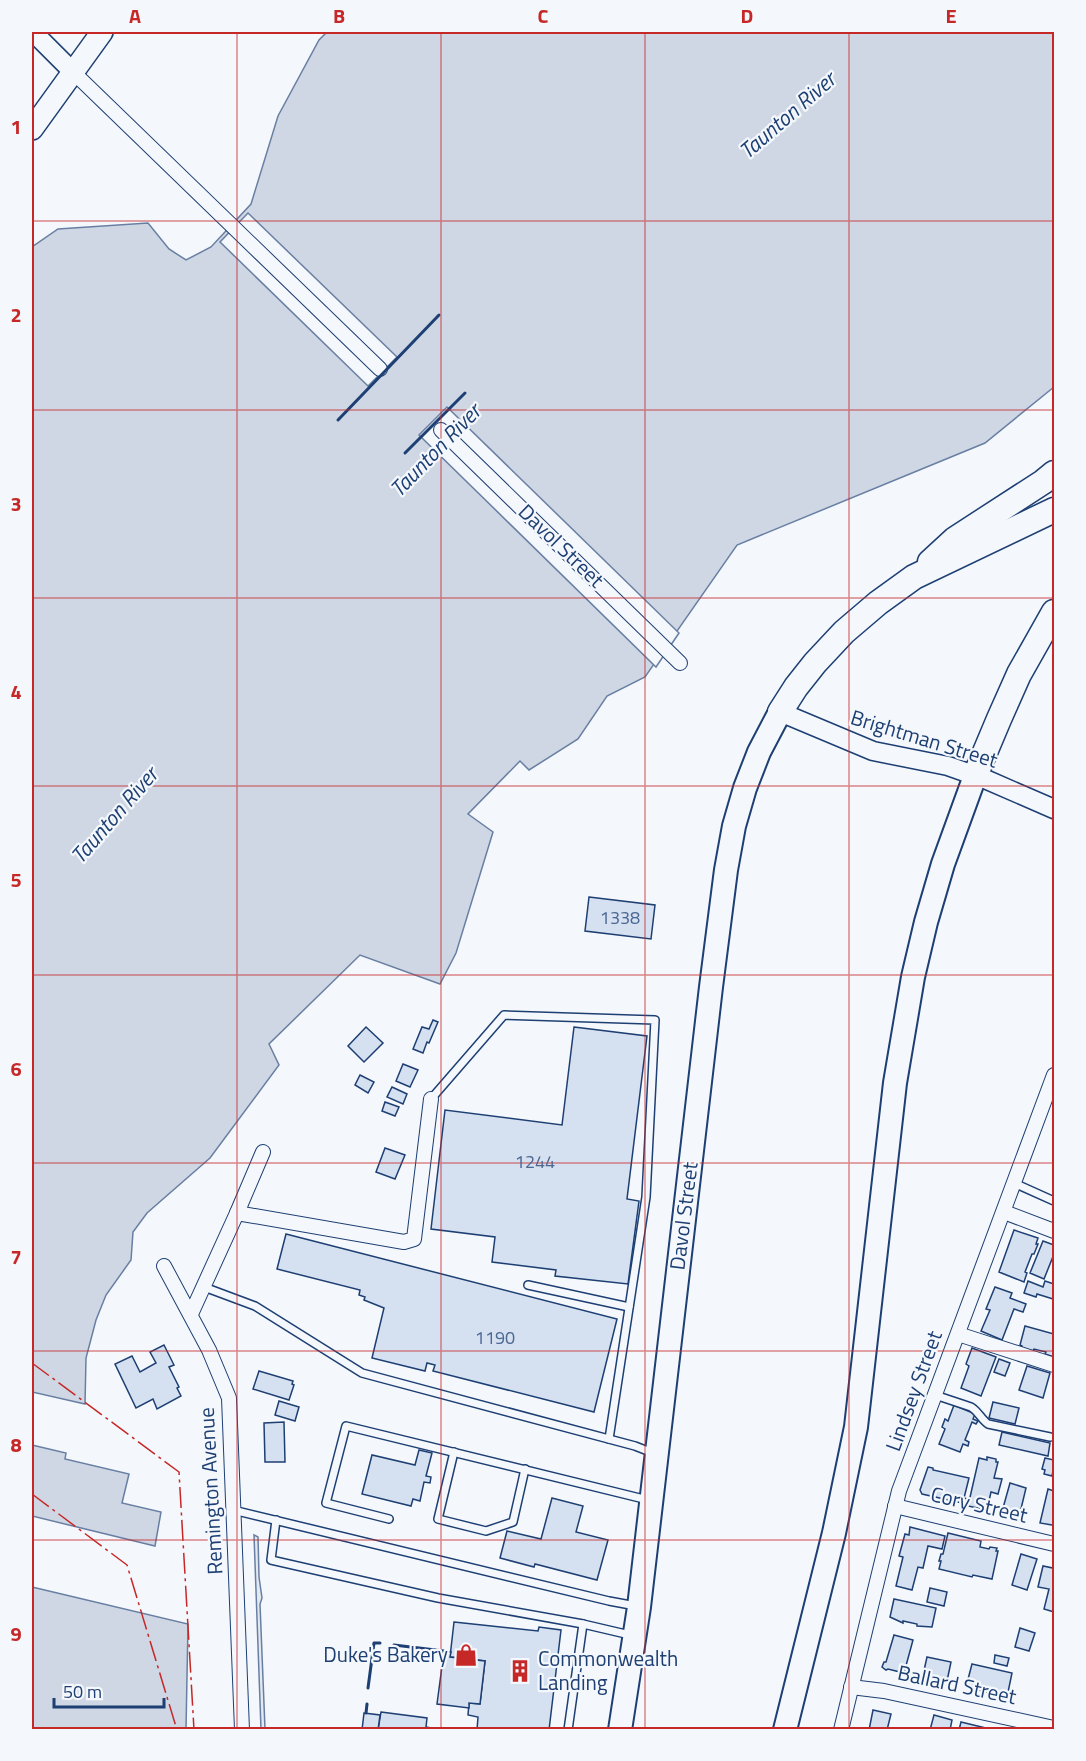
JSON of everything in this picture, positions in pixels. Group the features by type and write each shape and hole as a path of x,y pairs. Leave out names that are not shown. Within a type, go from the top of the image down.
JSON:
{"highway":[{"path":"780,712 805,674 844,632 914,577 955,539 1043,482 1054,472"},
{"path":"914,577 1054,510"},
{"path":"785,1730 839,1512 856,1427 895,1083 926,922 943,864 975,776 1019,674 1054,612"},
{"name":"Davol Street","path":"620,1730 639,1607 711,987 729,853 739,806 752,770 780,712"}],"main road":[{"path":"32,128 102,32"},
{"path":"33,35 72,71"},
{"name":"Brightman Street","path":"780,712 873,751 948,766 1054,809"}],"street":[{"path":"72,71 380,369"},
{"name":"Davol Street","path":"441,430 680,663"},
{"name":"Lindsey Street","path":"841,1730 895,1506 1054,1075"},
{"path":"237,1213 404,1242 414,1239 431,1099"},
{"path":"191,1314 263,1152"},
{"path":"1004,1212 1054,1231"},
{"name":"Remington Avenue","path":"164,1266 210,1350 229,1398 242,1730"},
{"path":"958,1334 1054,1365"},
{"name":"Cory Street","path":"895,1506 1054,1544"},
{"name":"Ballard Street","path":"851,1687 907,1696 1053,1728"}],"lane":[{"path":"431,1099 504,1015 655,1020 646,1197 609,1439"},
{"path":"1014,1184 1054,1201"},
{"path":"528,1285 629,1307"},
{"path":"204,1287 255,1306 362,1373 609,1439 656,1454"},
{"path":"935,1395 971,1407 988,1424 1050,1437"},
{"path":"389,1519 326,1503 346,1426 651,1500"},
{"path":"454,1452 438,1520 486,1531 513,1522 525,1469"},
{"path":"233,1510 639,1607"},
{"path":"276,1520 271,1560 438,1598 583,1624 635,1636"},
{"path":"568,1730 583,1624"}],"shaded area":[{"path":"254,1535 258,1537 262,1598 260,1604 265,1729 261,1729"}],"water":[{"name":"Taunton River","path":"327,32 1054,32 1054,387 985,443 737,545 645,677 607,696 578,739 529,770 520,761 468,814 493,832 456,953 440,984 360,955 269,1044 279,1065 210,1158 147,1213 133,1232 131,1260 106,1295 96,1320 86,1358 85,1404 32,1392 32,247 58,229 148,223 169,249 186,260 211,247 251,204 278,116 319,40"},
{"path":"32,1445 66,1453 65,1459 129,1474 122,1503 161,1512 155,1546 32,1516"},
{"path":"32,1587 188,1624 186,1729 32,1729"}],"pier":[{"path":"248,213 397,357 368,386 220,242"},
{"path":"447,407 679,633 656,667 419,435"}],"building":[{"path":"589,897 655,905 651,939 585,931"},
{"path":"433,1020 438,1022 423,1053 413,1049 422,1027 429,1029"},
{"path":"366,1027 383,1043 364,1062 348,1046"},
{"path":"574,1027 647,1036 627,1199 639,1201 628,1284 555,1276 556,1270 492,1262 495,1237 431,1229 445,1110 562,1125"},
{"path":"403,1064 418,1070 410,1087 396,1081"},
{"path":"360,1075 374,1082 368,1093 355,1085"},
{"path":"392,1087 407,1094 403,1104 387,1097"},
{"path":"385,1102 399,1107 395,1116 382,1111"},
{"path":"385,1148 405,1155 395,1179 376,1172"},
{"path":"1014,1230 1038,1238 1036,1244 1038,1244 1025,1272 1027,1273 1024,1282 999,1272"},
{"path":"286,1234 617,1319 594,1412 433,1371 435,1365 427,1363 425,1371 372,1358 384,1308 364,1300 365,1297 359,1295 360,1290 277,1269"},
{"path":"1043,1241 1054,1245 1054,1254 1044,1279 1030,1273"},
{"path":"1028,1281 1043,1287 1045,1281 1054,1284 1053,1299 1024,1293"},
{"path":"995,1287 1012,1293 1010,1298 1026,1304 1023,1312 1014,1309 1002,1340 981,1331 990,1310 986,1309"},
{"path":"1025,1326 1054,1334 1054,1357 1045,1354 1046,1352 1022,1348 1020,1345"},
{"path":"164,1345 174,1365 169,1367 181,1396 157,1409 153,1399 136,1408 115,1364 132,1356 140,1372 156,1363 150,1352"},
{"path":"972,1348 996,1357 981,1396 961,1388 969,1366 966,1364"},
{"path":"999,1359 1010,1363 1005,1376 994,1372"},
{"path":"1027,1366 1050,1373 1043,1398 1019,1390"},
{"path":"259,1371 293,1381 294,1385 289,1400 253,1389"},
{"path":"279,1401 299,1407 295,1421 275,1415"},
{"path":"993,1402 1019,1408 1015,1424 989,1418"},
{"path":"954,1405 975,1414 973,1419 978,1421 976,1424 972,1422 965,1440 969,1442 968,1446 963,1444 960,1452 939,1444 945,1429 942,1427 945,1419 948,1421"},
{"path":"284,1422 285,1462 265,1462 264,1423"},
{"path":"1002,1432 1050,1443 1048,1456 999,1445"},
{"path":"419,1450 432,1453 426,1476 431,1477 430,1483 424,1482 420,1501 413,1499 411,1506 362,1494 372,1455 415,1465"},
{"path":"987,1457 996,1459 998,1462 994,1478 1002,1479 998,1494 991,1492 987,1510 968,1506 979,1458 987,1460"},
{"path":"1045,1458 1054,1460 1052,1476 1044,1474 1045,1470 1042,1469"},
{"path":"928,1467 969,1478 964,1498 968,1499 966,1504 922,1494 920,1490"},
{"path":"1010,1483 1026,1488 1020,1513 1003,1508"},
{"path":"1048,1489 1054,1491 1054,1525 1040,1523"},
{"path":"552,1498 583,1506 576,1532 608,1540 597,1580 535,1564 534,1567 500,1558 507,1531 541,1539"},
{"path":"910,1527 945,1536 942,1549 928,1546 923,1568 918,1567 912,1590 896,1586 903,1557 899,1556 905,1534 909,1535"},
{"path":"948,1533 981,1541 980,1547 997,1548 992,1579 939,1569 941,1561 939,1561"},
{"path":"1021,1554 1037,1559 1027,1590 1012,1585"},
{"path":"1054,1564 1054,1612 1044,1609 1049,1589 1038,1587 1043,1566 1053,1568"},
{"path":"930,1588 947,1592 944,1606 927,1602"},
{"path":"894,1599 936,1608 932,1627 917,1626 917,1624 903,1621 903,1623 890,1617"},
{"name":"Commonwealth Landing","path":"454,1622 538,1631 539,1627 561,1630 549,1730 477,1730 478,1717 468,1715 469,1703 480,1704 485,1661 450,1657"},
{"path":"1020,1628 1035,1633 1029,1651 1015,1647"},
{"path":"894,1635 913,1640 904,1673 886,1670 882,1667 886,1662"},
{"path":"444,1651 451,1652 450,1657 485,1661 480,1704 469,1703 469,1708 437,1704"},
{"path":"995,1655 1009,1658 1007,1666 994,1663"},
{"path":"927,1657 951,1662 947,1681 938,1679 937,1682 923,1675"},
{"path":"972,1664 1012,1673 1007,1697 966,1687"},
{"path":"873,1710 891,1714 887,1730 869,1730"},
{"path":"381,1712 427,1718 426,1727 442,1730 378,1730"},
{"path":"364,1713 380,1715 378,1730 362,1730"},
{"path":"934,1715 952,1720 950,1730 930,1730"},
{"path":"961,1722 994,1730 959,1730"}],"wall":[{"path":"338,420 439,315"},
{"path":"405,453 465,393"},
{"path":"368,1688 374,1643 380,1643"},
{"path":"394,1645 444,1651 443,1654"},
{"path":"366,1713 367,1704"}],"power":[{"path":"32,1363 179,1472 194,1730"},
{"path":"32,1494 127,1565 177,1730"}],"place":[{"name":"Duke's Bakery","path":"466,1655"},
{"name":"Commonwealth Landing","path":"520,1671"}]}
